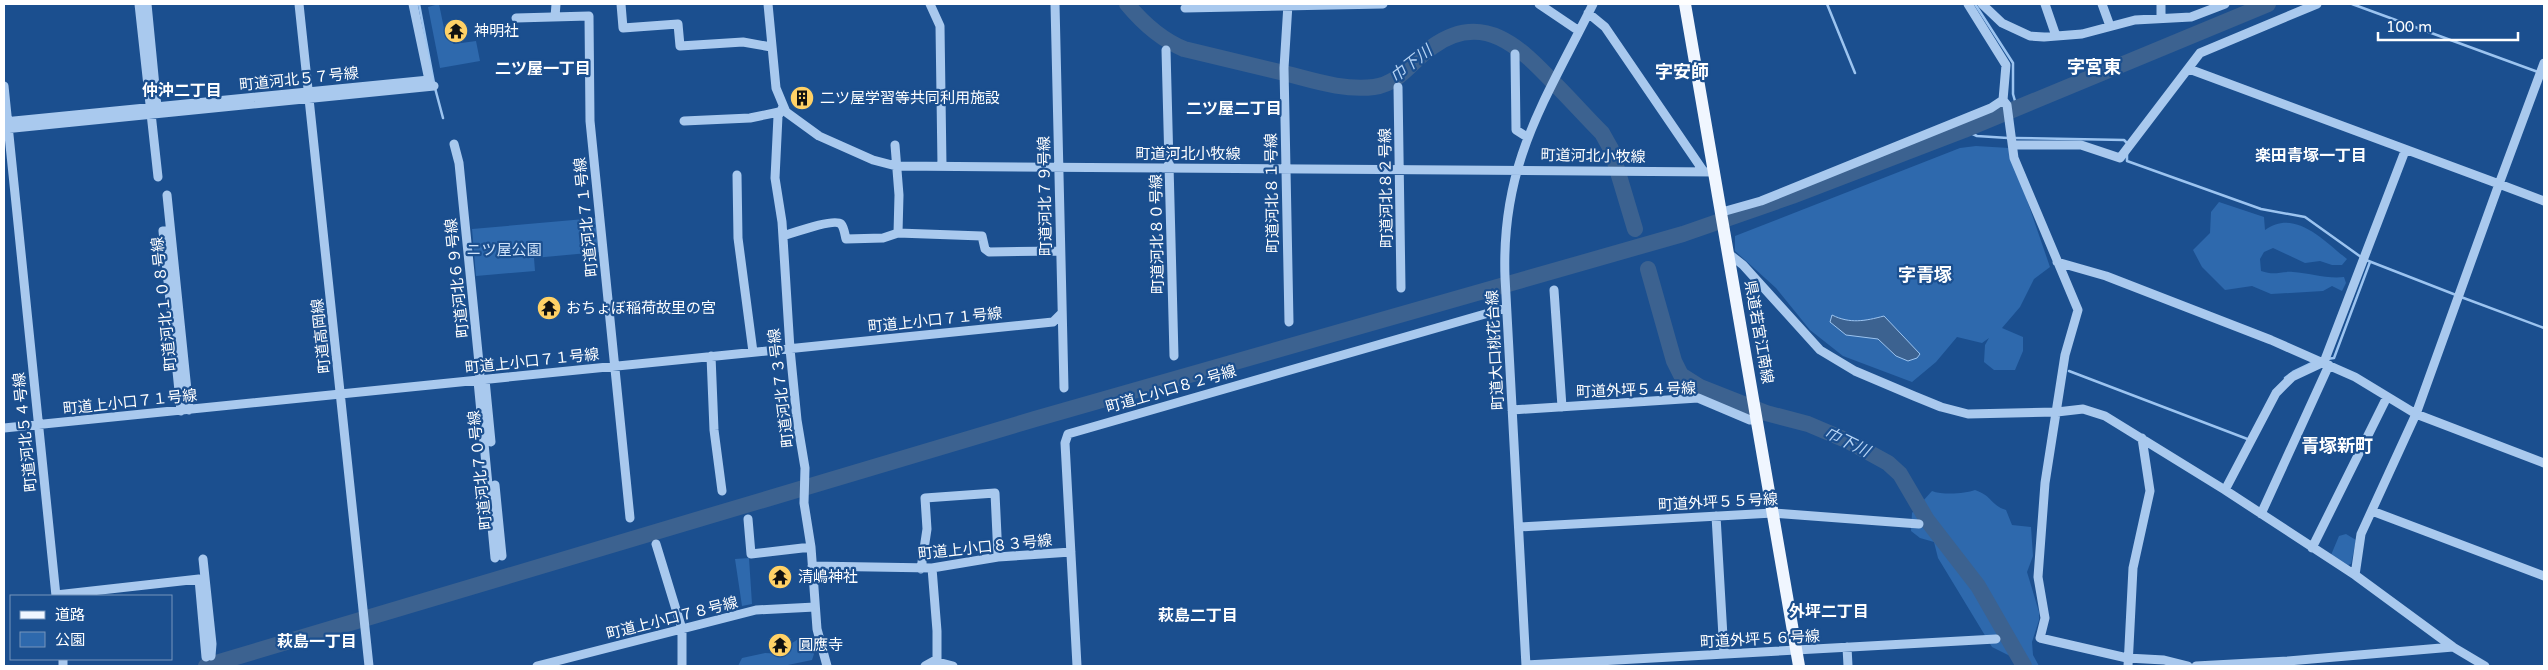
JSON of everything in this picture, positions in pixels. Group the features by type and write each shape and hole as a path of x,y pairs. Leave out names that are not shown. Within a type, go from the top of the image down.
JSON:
{"main road":[{"name":"県道若宮江南線","path":"1686,4 1709,172 1722,212 1799,666"}],"street":[{"path":"139,4 153,110"},
{"path":"147,4 158,177"},
{"name":"町道高岡線","path":"299,4 369,666"},
{"name":"町道河北５７号線","path":"309,95 429,80 413,4"},
{"path":"555,17 556,4"},
{"path":"621,4 623,28 678,24 680,46 743,42 771,47"},
{"path":"684,121 750,118 781,109 776,88 768,4"},
{"path":"930,4 940,26 942,166"},
{"name":"町道河北７９号線","path":"1055,4 1060,314 1064,388"},
{"path":"1185,8 1226,5 1383,4"},
{"path":"1539,4 1579,30"},
{"name":"町道大口桃花台線","path":"1526,666 1506,308 1506,225 1516,169 1527,137 1547,93 1593,4"},
{"path":"1968,4 2006,66 2005,103 2011,124 2014,158 2078,310 2065,355 2045,483 2039,540 2038,577 2045,618 2040,638 2127,662 2164,660 2188,666"},
{"path":"1982,4 2002,23 2030,36 2082,34 2135,20 2191,17 2221,5"},
{"path":"2045,4 2056,36"},
{"path":"2102,4 2110,26"},
{"path":"2160,18 2161,4"},
{"path":"2013,145 2081,145 2120,158 2200,53 2317,4"},
{"name":"町道河北８１号線","path":"1288,5 1284,80 1289,322"},
{"path":"1588,13 1605,27 1709,172"},
{"name":"町道河北７１号線","path":"516,18 589,16 590,121 630,518"},
{"name":"町道河北８０号線","path":"1166,50 1174,356"},
{"path":"1515,54 1516,130 1527,137"},
{"path":"2355,575 2362,534 2416,414 2544,63"},
{"path":"2189,69 2405,151 2544,201"},
{"name":"町道河北５４号線","path":"4,86 6,126 56,595"},
{"path":"6,126 309,95 434,86"},
{"name":"町道河北８２号線","path":"1398,87 1401,288"},
{"path":"1722,212 1761,200 2005,103"},
{"name":"町道河北小牧線","path":"781,109 819,136 873,160 896,166 1516,169 1709,172"},
{"name":"町道河北７３号線","path":"781,109 775,178 783,236 790,349 806,477 805,497 817,629 827,666"},
{"name":"町道河北６９号線","path":"454,144 459,163 499,557"},
{"path":"895,145 898,232"},
{"path":"2260,514 2326,363 2405,151"},
{"path":"737,175 738,238 753,352"},
{"name":"町道河北１０８号線","path":"166,195 170,230 163,231 185,410"},
{"path":"783,236 833,223 842,225 846,239 883,238 898,232 982,236 985,249 990,252 1060,251"},
{"path":"1729,254 1743,265 1820,350 1855,371 1941,407 1968,414 2057,412 2083,409 2104,416 2225,490 2355,575 2453,647 2485,666"},
{"path":"2057,262 2106,276 2326,363 2416,414 2544,463"},
{"path":"1554,290 1562,407"},
{"name":"町道上小口８２号線","path":"1078,666 1065,443 1069,433 1506,308"},
{"name":"町道上小口７１号線","path":"4,428 1053,322 1060,314"},
{"path":"711,356 714,430 722,491"},
{"path":"2225,490 2276,393 2292,376 2326,363"},
{"path":"2312,548 2387,397"},
{"name":"町道外坪５４号線","path":"1512,410 1698,398 1750,420 1757,419"},
{"path":"2127,662 2133,568 2150,491 2142,438"},
{"path":"921,569 926,528 925,498 995,493 998,557"},
{"path":"2372,511 2544,576"},
{"name":"町道外坪５５号線","path":"1518,527 1773,513 1918,524"},
{"path":"1719,516 1727,654"},
{"path":"748,519 751,554 811,547"},
{"path":"656,544 682,629 682,666"},
{"name":"町道上小口８３号線","path":"812,566 921,569 998,557 1071,552"},
{"path":"64,595 199,579 209,657 212,644 204,559"},
{"path":"932,568 937,624 937,662"},
{"name":"町道上小口７８号線","path":"537,666 756,610 815,607"},
{"name":"町道外坪５６号線","path":"1526,666 1996,639"},
{"path":"1847,647 1848,666"},
{"path":"2196,666 2288,662 2453,647"},
{"path":"925,666 937,662 953,666"}],"green space":[{"path":"439,4 446,38 454,44 476,41 480,61 440,68 428,7"},
{"path":"1976,146 2009,148 2050,267 2034,279 2020,307 2002,328 2023,337 2023,351 2015,370 1994,370 1984,362 1985,345 1989,338 1982,343 1957,337 1936,362 1912,382 1843,356 1810,330 1776,288 1735,251 1735,236 1960,148"},
{"path":"2219,202 2264,217 2265,230 2276,224 2298,225 2319,236 2347,259 2342,265 2332,265 2320,261 2305,263 2273,248 2264,252 2260,259 2261,271 2344,277 2346,283 2342,291 2332,286 2323,291 2271,294 2252,286 2225,290 2202,267 2193,250 2210,233 2211,212"},
{"name":"ニツ屋公園","path":"596,218 599,252 534,258 535,271 476,276 472,229"},
{"path":"1975,490 1981,492 1997,506 2006,510 2012,525 2031,527 2033,556 2027,572 2039,612 2039,620 2032,642 2033,655 2039,666 2016,666 2010,656 1992,647 1938,558 1934,542 1920,538 1911,531 1912,513 1932,491 1954,493"},
{"path":"2346,534 2356,540 2351,564 2348,565 2331,555 2339,536"},
{"path":"749,558 752,604 742,606 735,559"},
{"path":"800,638 809,638 814,654 812,660 783,666 738,666 742,658 765,653 783,654 786,643 792,643"}],"shaded area":[{"path":"1832,315 1851,321 1884,316 1920,354 1917,358 1908,361 1896,356 1878,339 1846,335 1830,322"}],"waterway":[{"path":"419,4 434,83"},
{"name":"巾下川","path":"1127,4 1153,30 1168,41 1184,49 1340,86 1374,87 1392,81 1432,47 1450,36 1468,32 1484,33 1500,38 1514,46 1542,70 1602,133 1611,149 1635,229"},
{"path":"1827,4 1855,73"},
{"path":"1975,4 2013,63 2013,94 2017,108"},
{"path":"206,666 1035,419 1683,234 1792,196 1964,130 2268,4"},
{"path":"2352,4 2538,72"},
{"path":"435,88 443,118"},
{"path":"1964,130 1977,136 2008,138"},
{"path":"2014,138 2124,140 2127,143"},
{"path":"2127,153 2127,161 2261,209 2305,217 2361,257"},
{"path":"2366,260 2456,295"},
{"path":"2327,359 2334,358 2370,262"},
{"name":"巾下川","path":"1648,269 1674,361 1681,375 1700,387 1766,413 1808,424 1848,441 1888,463 1900,474 1927,520 1978,586 2024,666"},
{"path":"2461,297 2544,328"},
{"path":"2285,378 2314,362"},
{"path":"2069,371 2250,440"}],"place":[{"name":"神明社","path":"456,31"},
{"name":"二ツ屋学習等共同利用施設","path":"802,98"},
{"name":"おちょぼ稲荷故里の宮","path":"549,308"},
{"name":"清嶋神社","path":"780,577"},
{"name":"圓應寺","path":"780,645"}],"district":[{"name":"字宮東","path":"2094,67"},
{"name":"二ツ屋一丁目","path":"543,69"},
{"name":"字安師","path":"1682,72"},
{"name":"仲沖二丁目","path":"182,91"},
{"name":"二ツ屋二丁目","path":"1234,109"},
{"name":"楽田青塚一丁目","path":"2311,156"},
{"name":"字青塚","path":"1925,275"},
{"name":"青塚新町","path":"2337,446"},
{"name":"外坪二丁目","path":"1829,612"},
{"name":"萩島二丁目","path":"1198,616"},
{"name":"萩島一丁目","path":"317,642"}]}
